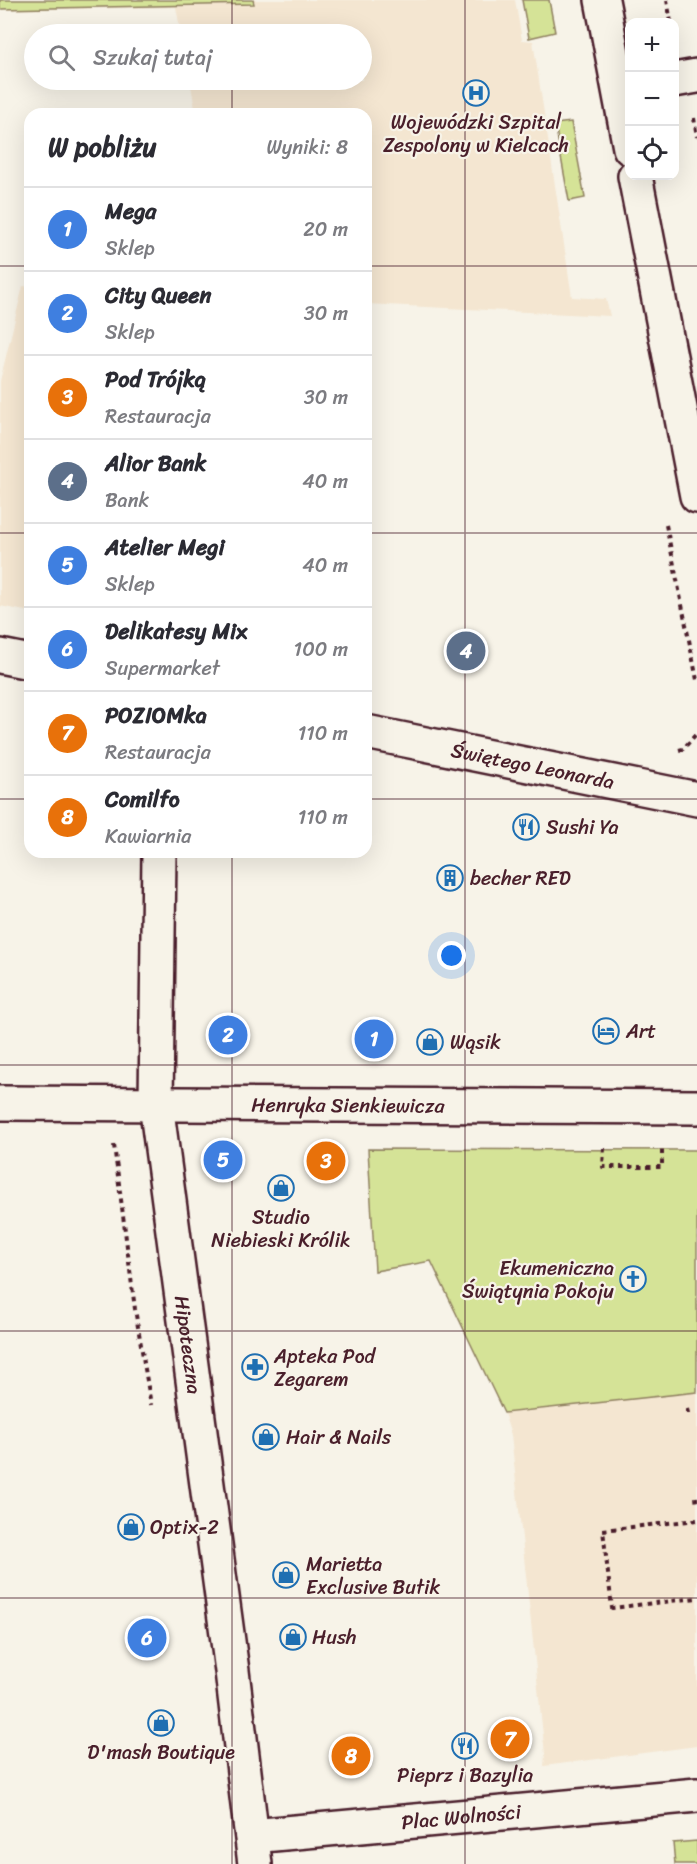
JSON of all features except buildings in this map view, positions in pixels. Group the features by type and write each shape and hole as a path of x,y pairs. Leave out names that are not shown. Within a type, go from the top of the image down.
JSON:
{"street":[{"path":"603,0 623,86 628,126"},
{"path":"679,79 697,76"},
{"path":"636,180 696,491"},
{"path":"0,656 24,661"},
{"name":"Świętego Leonarda","path":"372,733 697,798"},
{"name":"Hipoteczna","path":"159,858 156,1104 254,1850"},
{"name":"Henryka Sienkiewicza","path":"0,1103 697,1107"},
{"name":"Plac Wolności","path":"254,1850 697,1795"}],"path":[{"path":"667,0 670,18"},
{"path":"697,733 691,740 697,741"},
{"path":"109,1103 135,1309"},
{"path":"603,1167 634,1170 662,1167"},
{"path":"687,1409 688,1417"},
{"path":"696,1497 697,1506"},
{"path":"697,1520 603,1530 612,1608 697,1598"}],"shaded area":[{"path":"0,0 515,0 522,40 533,41 572,297 606,299 610,316 372,304 372,108 195,108 192,90 372,90 372,24 179,24 176,7 0,10"},
{"path":"24,286 24,611 0,606 0,381"},
{"path":"697,1392 697,1746 544,1766 545,1754 511,1435 504,1413"}],"green space":[{"path":"0,0 253,0 254,4 0,9"},
{"path":"522,0 549,0 555,32 529,38"},
{"path":"571,122 585,198 569,201 555,124"},
{"path":"368,1149 697,1150 697,1392 504,1413 431,1261 375,1271"},
{"path":"697,1841 697,1864 675,1864 673,1843"}],"place":[{"name":"Wojewódzki Szpital Zespolony w Kielcach","path":"476,93"},
{"name":"Alior Bank","path":"466,651"},
{"name":"Sushi Ya","path":"526,827"},
{"name":"becher RED","path":"450,878"},
{"name":"Art","path":"606,1031"},
{"name":"City Queen","path":"228,1035"},
{"name":"Mega","path":"374,1039"},
{"name":"Wąsik","path":"430,1042"},
{"name":"Atelier Megi","path":"223,1160"},
{"name":"Pod Trójką","path":"326,1161"},
{"name":"Studio Niebieski Królik","path":"281,1188"},
{"name":"Ekumeniczna Świątynia Pokoju","path":"633,1279"},
{"name":"Apteka Pod Zegarem","path":"255,1367"},
{"name":"Hair & Nails","path":"266,1437"},
{"name":"Optix-2","path":"131,1527"},
{"name":"Marietta Exclusive Butik","path":"286,1575"},
{"name":"Hush","path":"293,1637"},
{"name":"Delikatesy Mix","path":"147,1638"},
{"name":"D'mash Boutique","path":"161,1723"},
{"name":"POZIOMka","path":"510,1739"},
{"name":"Pieprz i Bazylia","path":"465,1746"},
{"name":"Comilfo","path":"351,1756"}]}
